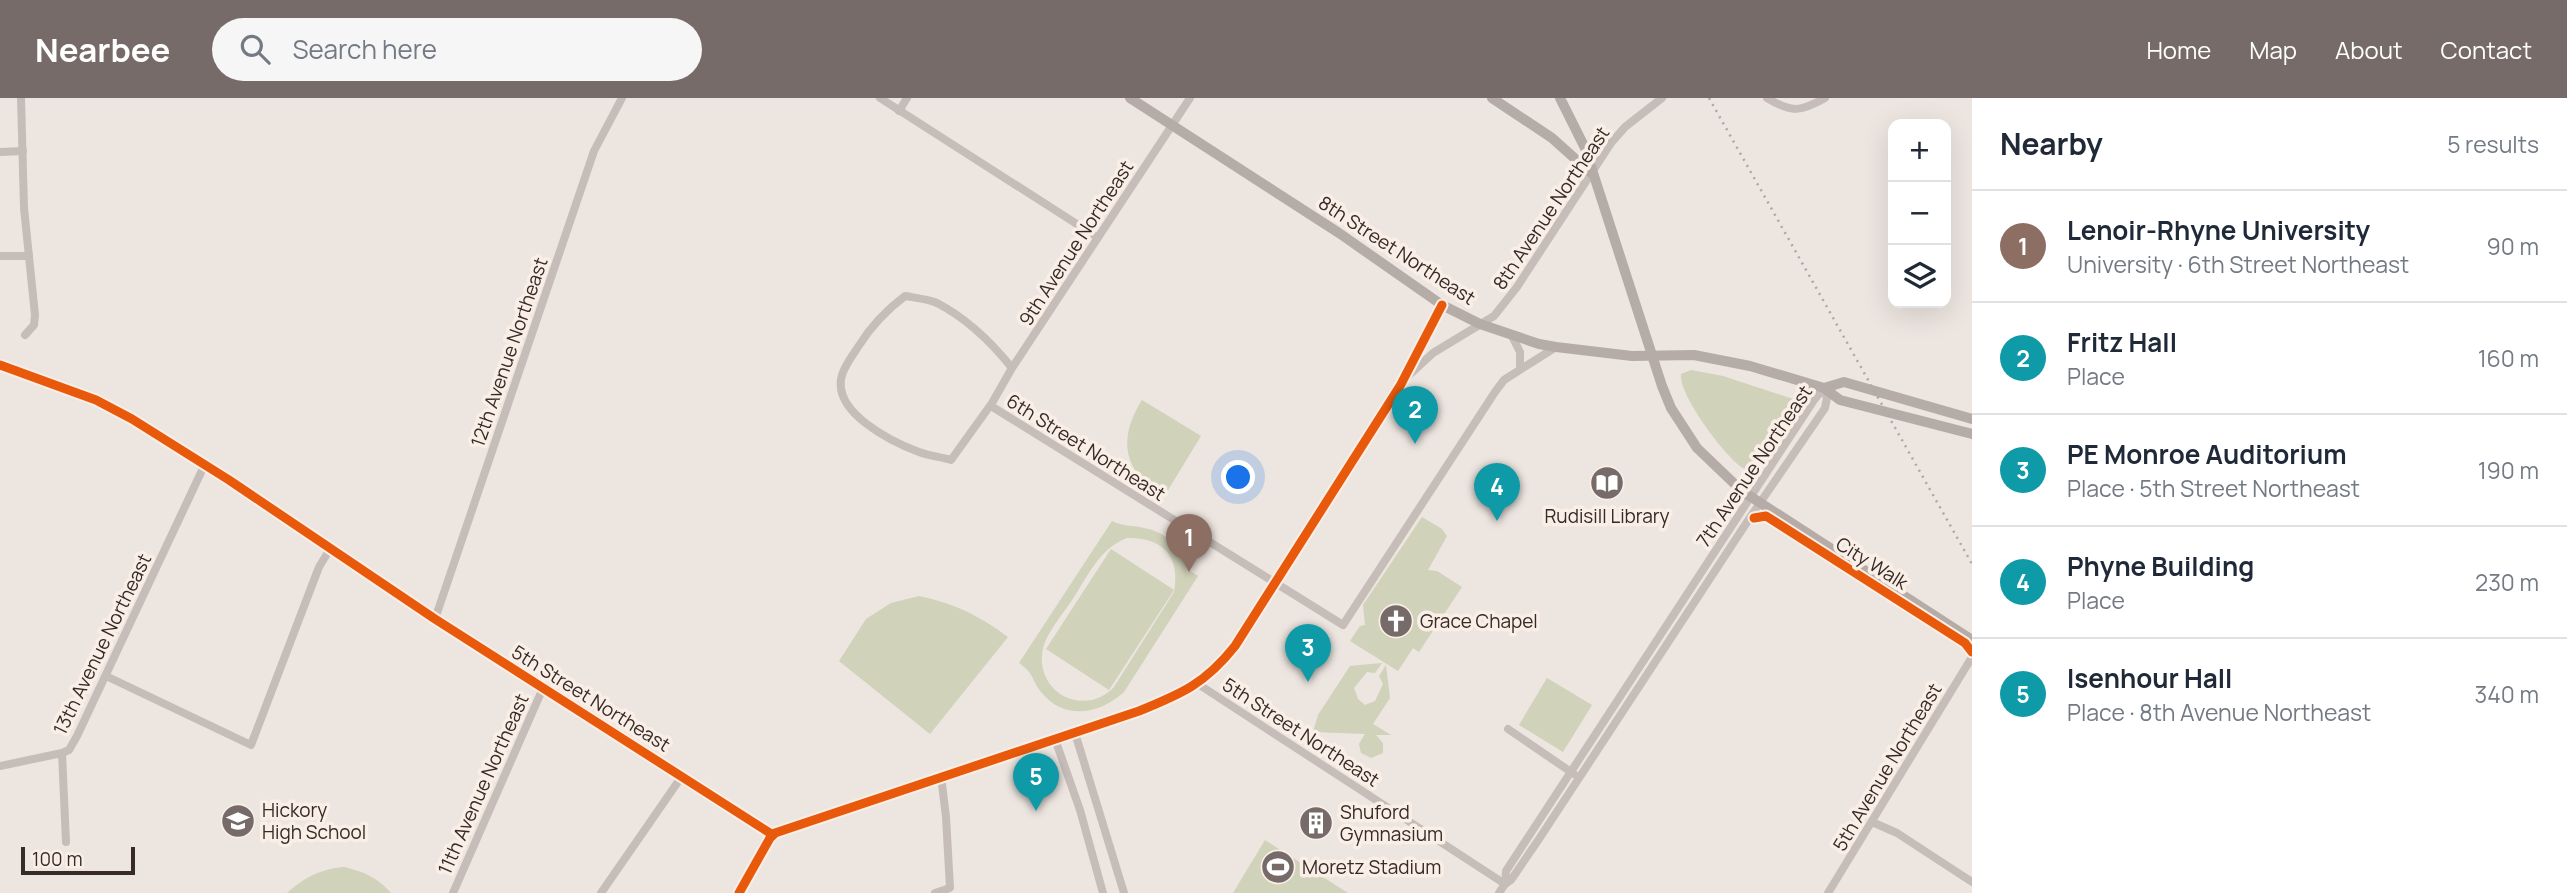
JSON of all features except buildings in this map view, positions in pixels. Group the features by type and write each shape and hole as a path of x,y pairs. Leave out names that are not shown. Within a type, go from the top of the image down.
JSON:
{"main road":[{"name":"8th Street Northeast","path":"1130,98 1339,233 1442,305 1480,324 1512,336 1556,347 1632,356 1684,355 1712,358 1750,366 1824,388"},
{"path":"1492,98 1552,138 1592,173"},
{"path":"1560,98 1585,148 1652,356 1671,408 1684,430 1718,469 1756,499 1972,640"},
{"path":"1824,388 1844,382 1972,419"},
{"path":"1824,388 1840,400 1972,433"}],"street":[{"path":"21,98 24,208 35,319 34,325 25,335"},
{"name":"12th Avenue Northeast","path":"435,619 594,151 622,98"},
{"path":"880,98 1097,237"},
{"path":"899,111 907,98"},
{"name":"9th Avenue Northeast","path":"991,406 1012,368 1189,98"},
{"name":"8th Avenue Northeast","path":"1399,386 1433,352 1494,316 1509,300 1602,156 1625,127 1662,98"},
{"path":"1768,98 1783,108 1792,110 1802,109 1825,98"},
{"path":"0,152 23,151"},
{"path":"0,256 29,256"},
{"path":"991,406 951,460 920,453 856,417 842,393 841,376 883,313 905,296 935,302 959,317 997,349 1012,368"},
{"path":"1199,684 1214,671 1234,646 1275,583 1399,386 1442,305"},
{"path":"1512,336 1520,352 1520,368"},
{"path":"1520,368 1556,347"},
{"name":"5th Street Northeast","path":"0,365 113,408 205,464 435,619 773,835 940,776 1075,733 1165,700 1199,684 1504,884"},
{"name":"6th Street Northeast","path":"991,406 1343,625 1495,392 1504,380 1520,368"},
{"name":"7th Avenue Northeast","path":"1504,884 1506,871 1571,772 1756,499 1825,408 1827,398 1824,388"},
{"name":"7th Avenue Northeast","path":"1499,893 1516,873 1580,778 1824,388"},
{"name":"13th Avenue Northeast","path":"66,842 62,753 68,750 77,736 205,464"},
{"path":"106,676 251,745 319,567 330,549"},
{"name":"5th Avenue Northeast","path":"1828,893 1972,657"},
{"name":"11th Avenue Northeast","path":"453,893 543,688"},
{"path":"1508,729 1580,778"},
{"path":"1075,733 1125,893"},
{"path":"1055,739 1080,810 1103,893"},
{"path":"0,766 62,753"},
{"path":"601,893 682,776"},
{"path":"935,893 950,888 946,817 940,776"},
{"path":"1872,822 1897,833 1972,881"},
{"path":"739,893 773,835"}],"green space":[{"path":"1691,370 1723,376 1793,399 1794,414 1754,471 1744,469 1735,462 1695,410 1687,396 1681,374"},
{"path":"1142,400 1201,436 1165,495 1140,477 1128,454 1129,428"},
{"path":"1422,517 1442,529 1447,536 1428,570 1437,571 1462,587 1419,652 1413,648 1398,671 1350,641 1360,626 1365,625 1363,605"},
{"path":"1112,521 1152,530 1166,537 1180,553 1186,568 1198,576 1124,692 1115,700 1083,711 1061,708 1042,693 1019,663","holes":["1127,538 1150,541 1166,551 1175,568 1174,592 1114,687 1101,697 1091,700 1081,701 1066,697 1051,686 1046,678 1042,661 1045,642 1102,555"]},
{"path":"1111,549 1174,590 1109,690 1046,649"},
{"path":"919,596 966,611 1008,637 930,734 839,661 866,619 891,603"},
{"path":"1382,663 1375,673 1367,672 1354,688 1358,699 1365,705 1375,701 1383,684 1379,676 1386,665 1390,698 1373,724 1391,735 1376,735 1383,743 1383,753 1371,758 1361,753 1359,744 1365,734 1313,732 1318,715 1350,666"},
{"path":"1547,678 1592,705 1563,752 1519,725"},
{"name":"Moretz Stadium","path":"1265,840 1348,893 1233,893"},
{"path":"344,867 370,876 391,893 287,893 313,875"}],"railway":[{"path":"1709,98 1972,564"}],"cycle path":[{"path":"739,893 775,833 1139,711 1180,693 1203,679 1235,646 1400,386 1442,305"},
{"path":"0,365 96,400 132,419 229,480 435,619 773,835"},
{"name":"City Walk","path":"1754,518 1766,516 1965,643 1972,652"}],"place":[{"name":"Fritz Hall","path":"1415,444"},
{"name":"Rudisill Library","path":"1607,483"},
{"name":"Phyne Building","path":"1497,521"},
{"name":"Lenoir-Rhyne University","path":"1189,572"},
{"name":"Grace Chapel","path":"1396,621"},
{"name":"PE Monroe Auditorium","path":"1308,682"},
{"name":"Isenhour Hall","path":"1036,811"},
{"name":"Hickory High School","path":"238,821"},
{"name":"Shuford Gymnasium","path":"1316,823"},
{"name":"Moretz Stadium","path":"1278,867"}]}
